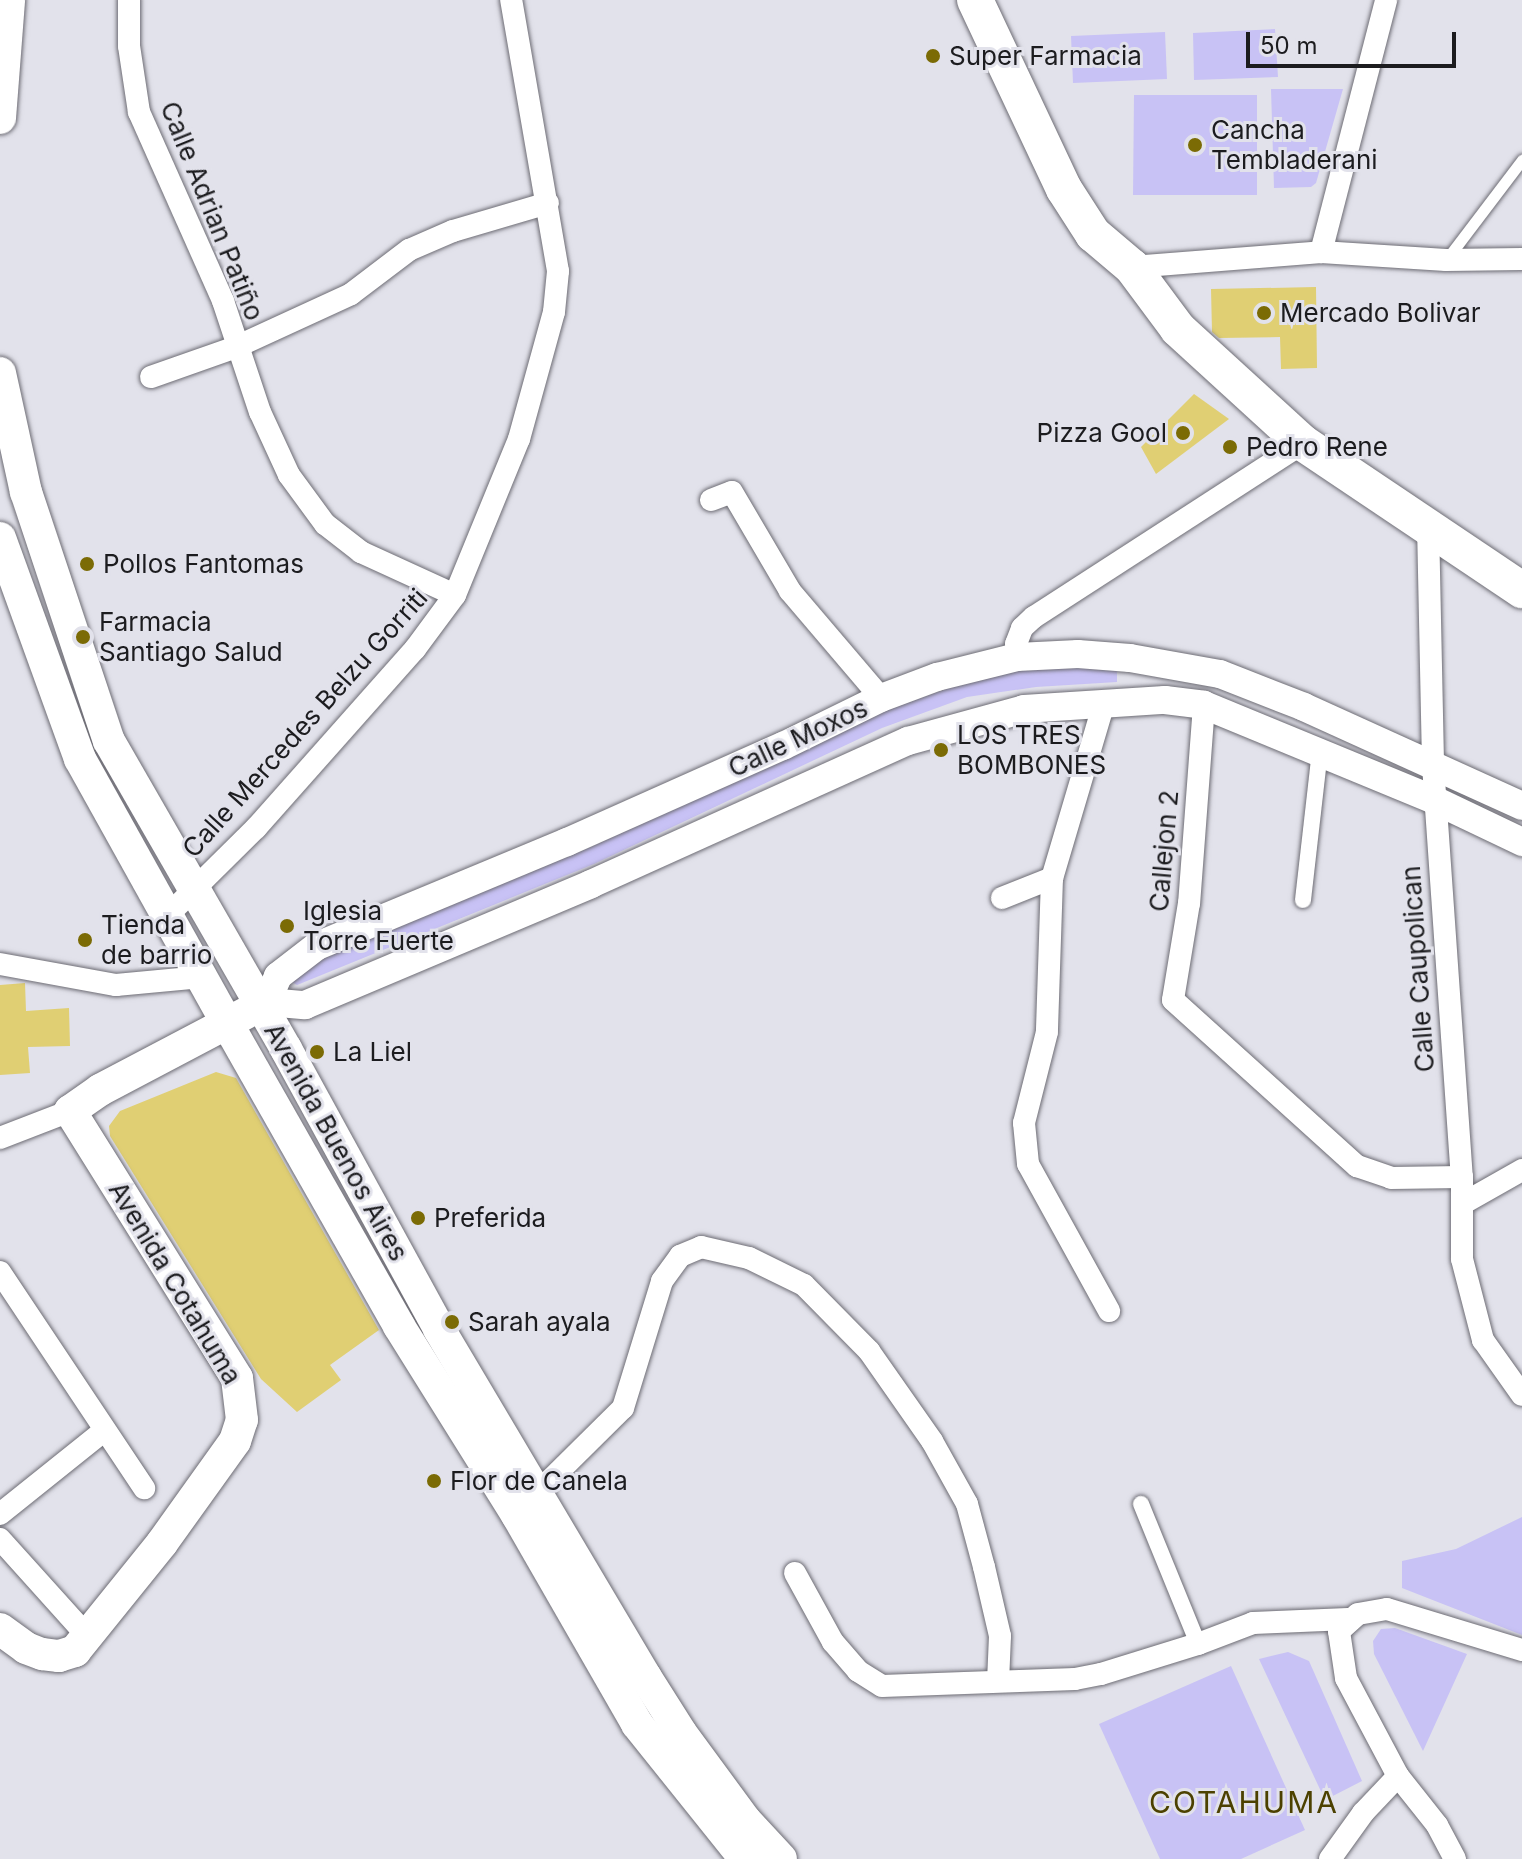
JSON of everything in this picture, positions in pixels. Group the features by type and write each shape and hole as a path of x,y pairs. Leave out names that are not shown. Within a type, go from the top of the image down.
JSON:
{"main road":[{"path":"0,118 9,0"},
{"path":"975,0 1064,189 1093,234 1132,267 1178,329 1303,443 1428,524 1522,590"},
{"name":"Avenida Buenos Aires","path":"0,373 26,492 109,741 264,1003 439,1329 536,1494 681,1733 745,1820 781,1859"},
{"name":"Avenida Buenos Aires","path":"0,538 80,759 227,1023 399,1326 517,1515 637,1724 745,1859"},
{"name":"Calle Moxos","path":"227,1023 264,1003"},
{"path":"70,1111 100,1090 227,1023"},
{"name":"Avenida Cotahuma","path":"0,1629 26,1648 59,1656 75,1651 89,1638 225,1460 242,1420 242,1399 237,1378 70,1111"}],"street":[{"name":"Calle Adrian Patiño","path":"129,0 129,46 139,112 223,301 260,412 289,475 325,524 361,552 455,595"},
{"name":"Calle Mercedes Belzu Gorriti","path":"168,915 256,828 415,649 455,595 519,439 554,312 558,271 511,0"},
{"path":"1321,252 1386,0"},
{"name":"Calle Adrian Patiño","path":"236,347 351,294 409,250 453,231 548,203"},
{"path":"1132,267 1321,252 1446,260 1522,259"},
{"path":"151,377 236,347"},
{"path":"1017,657 1016,644 1022,628 1034,617 1303,443"},
{"path":"711,500 732,492 790,591 881,698"},
{"name":"Calle Caupolican","path":"1428,524 1434,800 1462,1177 1462,1259 1483,1340 1522,1395"},
{"name":"Calle Moxos","path":"1522,806 1220,674 1117,657 1078,654 1017,657 937,677 881,698 783,746 554,848 317,946 278,976 264,1003 305,1005 591,884 908,741 1024,709 1165,700 1204,705 1434,800 1522,842"},
{"path":"1104,703 1052,878 1047,1032 1024,1123 1028,1164 1109,1311"},
{"name":"Callejon 2","path":"1204,705 1189,903 1173,1000 1357,1166 1391,1178 1462,1177"},
{"path":"1303,900 1320,751"},
{"path":"1002,898 1052,878"},
{"path":"0,964 116,985 202,977"},
{"path":"0,1138 70,1111"},
{"path":"1462,1204 1522,1170"},
{"path":"536,1494 623,1408 662,1281 680,1256 701,1247 749,1258 804,1285 869,1351 932,1441 967,1504 981,1554 1000,1636 998,1681"},
{"path":"0,1272 144,1488"},
{"path":"0,1514 105,1430"},
{"path":"1141,1504 1198,1644"},
{"path":"0,1539 89,1638"},
{"path":"795,1573 833,1642 858,1671 882,1686 1049,1681 1101,1674 1198,1644 1253,1623 1348,1619 1387,1609 1522,1650"},
{"path":"1348,1619 1339,1631 1346,1678 1398,1776 1437,1825 1455,1859"},
{"path":"1330,1859 1363,1813 1398,1776"}],"lane":[{"path":"1446,260 1522,160"}],"shaded area":[{"name":"Cancha Tembladerani","path":"1275,29 1278,77 1194,80 1193,33"},
{"name":"Cancha Tembladerani","path":"1165,32 1167,79 1073,83 1071,36"},
{"path":"1271,89 1343,89 1316,183 1311,187 1274,188"},
{"name":"Cancha Tembladerani","path":"1134,95 1257,95 1257,195 1133,195"},
{"path":"1117,667 1117,682 1036,687 967,697 882,728 594,864 297,985 290,981 291,972 591,847 884,711 966,682 1030,668"},
{"path":"1522,1517 1522,1635 1402,1588 1402,1561 1456,1549"},
{"path":"1395,1628 1467,1654 1423,1751 1374,1654 1373,1641 1381,1629"},
{"path":"1288,1652 1309,1661 1362,1781 1325,1800 1259,1659"},
{"path":"1231,1666 1305,1830 1241,1859 1160,1859 1099,1724"}],"building":[{"name":"Mercado Bolivar","path":"1316,287 1317,368 1281,369 1280,337 1219,338 1212,332 1211,289"},
{"name":"Pizza Gool","path":"1194,394 1229,419 1156,474 1141,447"},
{"path":"25,983 26,1011 69,1008 70,1046 28,1047 30,1073 0,1075 0,985"},
{"path":"216,1072 236,1078 379,1330 330,1365 341,1380 297,1412 261,1379 110,1136 109,1126 120,1111"}],"place":[{"name":"Super Farmacia","path":"933,56"},
{"name":"Cancha Tembladerani","path":"1195,145"},
{"name":"Mercado Bolivar","path":"1264,313"},
{"name":"Pizza Gool","path":"1183,433"},
{"name":"Pedro Rene","path":"1230,447"},
{"name":"Pollos Fantomas","path":"87,564"},
{"name":"Farmacia Santiago Salud","path":"83,637"},
{"name":"LOS TRES BOMBONES","path":"941,750"},
{"name":"Iglesia Torre Fuerte","path":"287,926"},
{"name":"Tienda de barrio","path":"85,940"},
{"name":"La Liel","path":"317,1052"},
{"name":"Preferida","path":"418,1218"},
{"name":"Sarah ayala","path":"452,1322"},
{"name":"Flor de Canela","path":"434,1481"}],"district":[{"name":"COTAHUMA","path":"1244,1802"}]}
